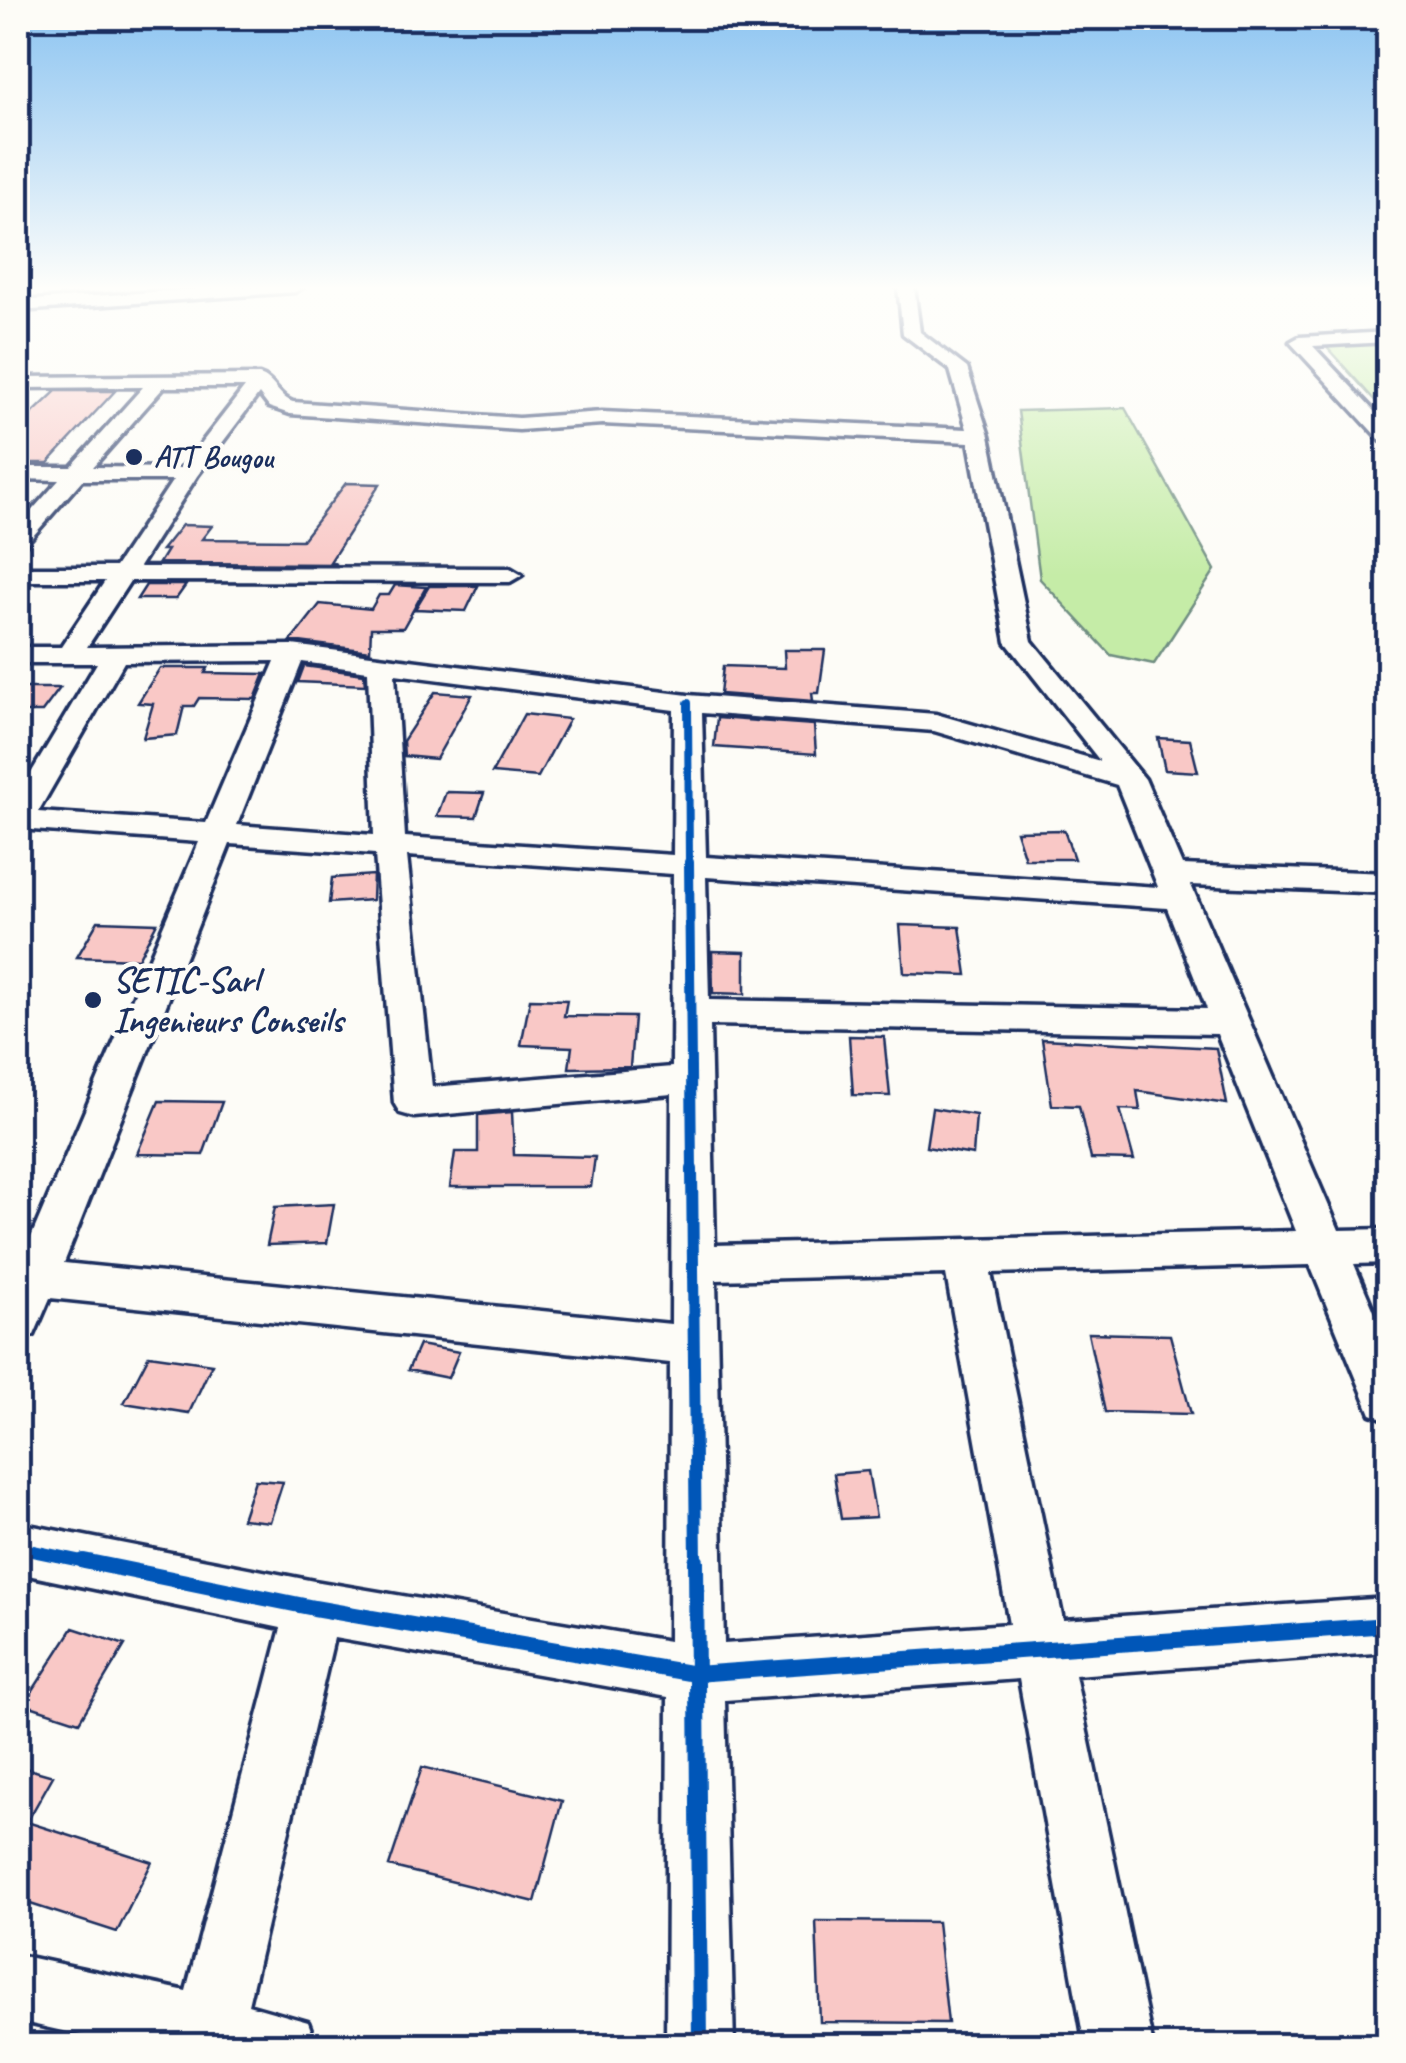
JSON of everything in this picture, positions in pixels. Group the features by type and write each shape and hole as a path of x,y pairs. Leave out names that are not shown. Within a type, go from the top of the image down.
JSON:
{"street":[{"path":"18,404 41,383"},
{"path":"18,539 157,383"},
{"path":"68,655 188,474 256,383"},
{"path":"260,383 276,403 290,408 519,424 602,418 979,436"},
{"path":"963,383 979,436 1019,642 1130,779 1388,1398"},
{"path":"1338,383 1388,437"},
{"path":"18,472 188,474"},
{"path":"18,574 510,575"},
{"path":"116,653 18,820 690,868 1174,886 1388,882"},
{"path":"18,655 292,654 688,703 936,723 1130,779"},
{"path":"18,1321 292,654"},
{"path":"381,667 390,846 414,1103 691,1079"},
{"path":"688,703 700,2046"},
{"path":"690,1012 1231,1022"},
{"path":"694,1262 1388,1246"},
{"path":"965,1255 1120,2046"},
{"path":"35,1278 693,1346"},
{"path":"18,1548 314,1608 696,1674 1388,1625"},
{"path":"207,2037 314,1608"},
{"path":"18,1988 207,2037 284,2046"}],"green space":[{"path":"1359,383 1388,383 1388,415"},
{"path":"1125,408 1215,570 1154,664 1111,655 1040,579 1018,411"}],"building":[{"path":"56,391 115,391 48,463 18,463 18,427"},
{"path":"346,483 380,484 330,562 337,564 159,563 167,550 162,550 182,525 212,526 202,539 302,540"},
{"path":"146,585 186,585 176,599 137,599"},
{"path":"395,585 426,587 403,628 371,628 370,651 291,641 320,604 371,609 379,595 389,595"},
{"path":"429,586 478,586 466,611 415,609"},
{"path":"784,650 825,650 819,693 812,693 813,701 720,694 723,666 785,668"},
{"path":"304,666 364,674 365,685 298,682"},
{"path":"160,668 265,674 255,699 199,698 194,706 184,706 177,735 143,738 153,704 138,703"},
{"path":"18,688 60,688 42,712 18,712"},
{"path":"435,692 472,695 436,759 404,756 403,741"},
{"path":"524,714 569,719 538,777 492,773"},
{"path":"717,718 814,725 816,754 714,747"},
{"path":"1158,738 1190,740 1198,772 1165,770"},
{"path":"446,792 484,793 476,817 437,816"},
{"path":"1064,830 1074,859 1025,859 1016,831"},
{"path":"373,875 372,900 329,903 332,878"},
{"path":"98,921 157,923 138,959 77,957"},
{"path":"900,925 960,927 967,975 904,973"},
{"path":"712,951 745,952 745,994 713,993"},
{"path":"530,999 567,1000 564,1016 634,1017 630,1067 569,1068 572,1047 521,1045"},
{"path":"849,1036 884,1037 890,1096 853,1095"},
{"path":"1042,1039 1216,1048 1227,1104 1137,1091 1140,1110 1120,1109 1134,1160 1091,1159 1079,1106 1052,1105"},
{"path":"159,1101 222,1102 203,1155 137,1154"},
{"path":"932,1108 976,1115 973,1155 926,1147"},
{"path":"512,1112 514,1155 595,1157 591,1187 450,1187 455,1152 478,1152 478,1115"},
{"path":"334,1204 327,1243 267,1245 275,1207"},
{"path":"1088,1333 1170,1335 1191,1414 1105,1412"},
{"path":"419,1345 459,1352 448,1378 408,1370"},
{"path":"149,1355 212,1364 189,1413 124,1403"},
{"path":"868,1471 876,1517 841,1519 834,1474"},
{"path":"255,1480 283,1482 270,1522 242,1519"},
{"path":"73,1628 125,1645 79,1722 24,1704"},
{"path":"18,1766 53,1776 27,1822 152,1862 117,1932 18,1900"},
{"path":"422,1767 562,1801 535,1902 389,1866"},
{"path":"816,1921 937,1922 948,2023 820,2022"}],"cycle path":[{"path":"688,703 700,2046"},
{"path":"18,1548 314,1608 695,1674 1388,1625"}],"place":[{"name":"ATT Bougou","path":"134,457"},
{"name":"SETIC-Sarl Ingenieurs Conseils","path":"93,1000"}]}
